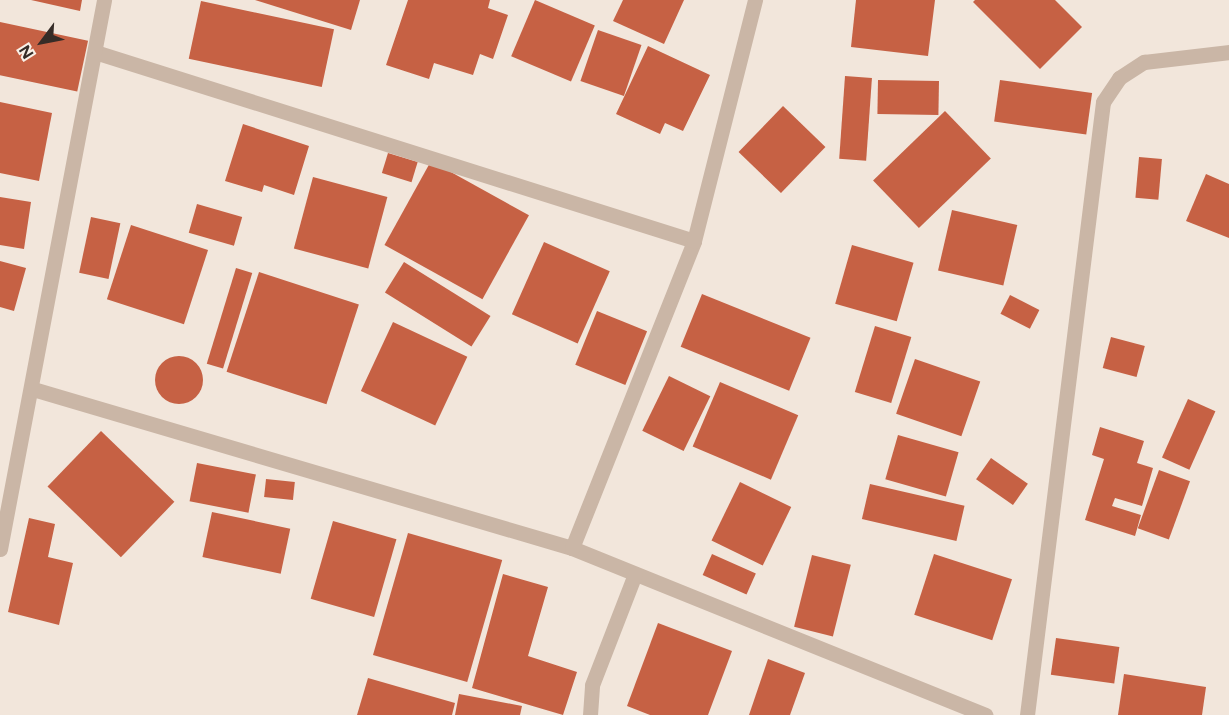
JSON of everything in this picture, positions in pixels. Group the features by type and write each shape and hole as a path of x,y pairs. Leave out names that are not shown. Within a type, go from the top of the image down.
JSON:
{"street":[{"path":"0,549 33,389 104,0"},
{"path":"572,548 694,241 755,0"},
{"path":"95,52 694,241"},
{"path":"1027,715 1103,102 1119,78 1144,62 1229,52"},
{"path":"33,389 572,548 986,715"},
{"path":"590,715 592,685 635,574"}],"building":[{"path":"31,0 82,0 80,11"},
{"path":"255,0 360,0 351,30"},
{"path":"408,0 490,0 488,8 508,15 493,59 480,54 473,75 434,63 429,79 386,65"},
{"path":"535,0 595,25 571,82 511,56"},
{"path":"623,0 684,0 664,44 613,21"},
{"path":"856,0 935,0 928,56 851,47"},
{"path":"975,0 1055,0 1082,27 1040,69 973,2"},
{"path":"201,1 334,29 322,87 189,59"},
{"path":"0,22 88,41 77,92 0,75"},
{"path":"598,30 641,45 624,96 580,81"},
{"path":"648,46 710,75 683,131 665,123 660,134 616,114"},
{"path":"845,76 872,78 866,161 839,159"},
{"path":"878,80 939,81 938,115 877,114"},
{"path":"1000,80 1092,93 1086,135 994,122"},
{"path":"0,102 52,113 39,181 0,173"},
{"path":"783,106 825,147 781,193 739,152"},
{"path":"945,111 991,158 919,228 873,180"},
{"path":"243,124 309,146 294,195 264,185 262,192 225,181"},
{"path":"388,153 418,162 412,182 382,173"},
{"path":"1139,157 1162,159 1158,200 1135,198"},
{"path":"431,161 529,215 482,299 384,245"},
{"path":"1206,174 1229,184 1229,238 1186,221"},
{"path":"313,177 387,197 368,268 294,248"},
{"path":"0,197 31,202 24,249 0,245"},
{"path":"197,204 242,217 234,246 189,233"},
{"path":"952,210 1017,225 1003,285 938,270"},
{"path":"91,217 120,223 108,279 79,273"},
{"path":"131,225 208,250 184,324 107,299"},
{"path":"544,242 610,271 578,343 512,314"},
{"path":"852,245 914,263 897,321 835,304"},
{"path":"0,261 26,268 14,311 0,307"},
{"path":"404,262 491,316 471,347 385,293"},
{"path":"236,268 252,273 223,369 207,364"},
{"path":"259,272 359,304 326,404 227,372"},
{"path":"702,294 810,338 789,391 681,347"},
{"path":"1010,295 1039,310 1030,329 1000,314"},
{"path":"597,311 647,331 625,385 575,365"},
{"path":"393,322 467,357 435,426 361,391"},
{"path":"875,326 911,337 891,403 855,392"},
{"path":"1111,337 1145,346 1137,377 1103,368"},
{"path":"179,356 196,363 203,380 196,397 179,404 162,397 155,380 162,363"},
{"path":"915,359 980,381 961,436 896,414"},
{"path":"669,376 710,396 684,451 642,431"},
{"path":"720,382 798,415 771,480 693,446"},
{"path":"1188,399 1215,411 1189,470 1162,457"},
{"path":"1100,427 1144,441 1137,463 1153,468 1142,506 1115,498 1112,506 1141,515 1135,536 1085,520 1104,459 1092,455"},
{"path":"101,431 174,502 121,557 48,486"},
{"path":"898,435 959,452 946,497 885,479"},
{"path":"991,458 1028,484 1013,505 976,479"},
{"path":"197,463 256,474 248,513 190,501"},
{"path":"1159,470 1190,481 1169,540 1138,528"},
{"path":"266,479 295,482 293,500 264,497"},
{"path":"740,482 791,507 763,565 712,540"},
{"path":"870,484 965,506 956,541 862,519"},
{"path":"212,512 290,529 281,574 202,557"},
{"path":"29,518 55,524 48,557 73,563 59,625 8,612"},
{"path":"333,521 396,539 374,617 311,599"},
{"path":"408,533 502,560 467,682 373,655"},
{"path":"712,554 756,574 746,595 703,575"},
{"path":"934,554 1012,579 992,640 914,615"},
{"path":"812,555 851,565 833,636 794,627"},
{"path":"503,574 548,587 528,656 577,672 563,715 472,688"},
{"path":"658,623 732,651 708,715 650,715 627,706"},
{"path":"1056,638 1119,647 1114,684 1051,675"},
{"path":"768,659 805,673 790,715 749,715"},
{"path":"1124,674 1206,687 1202,715 1118,715"},
{"path":"368,678 455,703 452,715 357,715"},
{"path":"459,694 522,706 520,715 455,715"}]}
